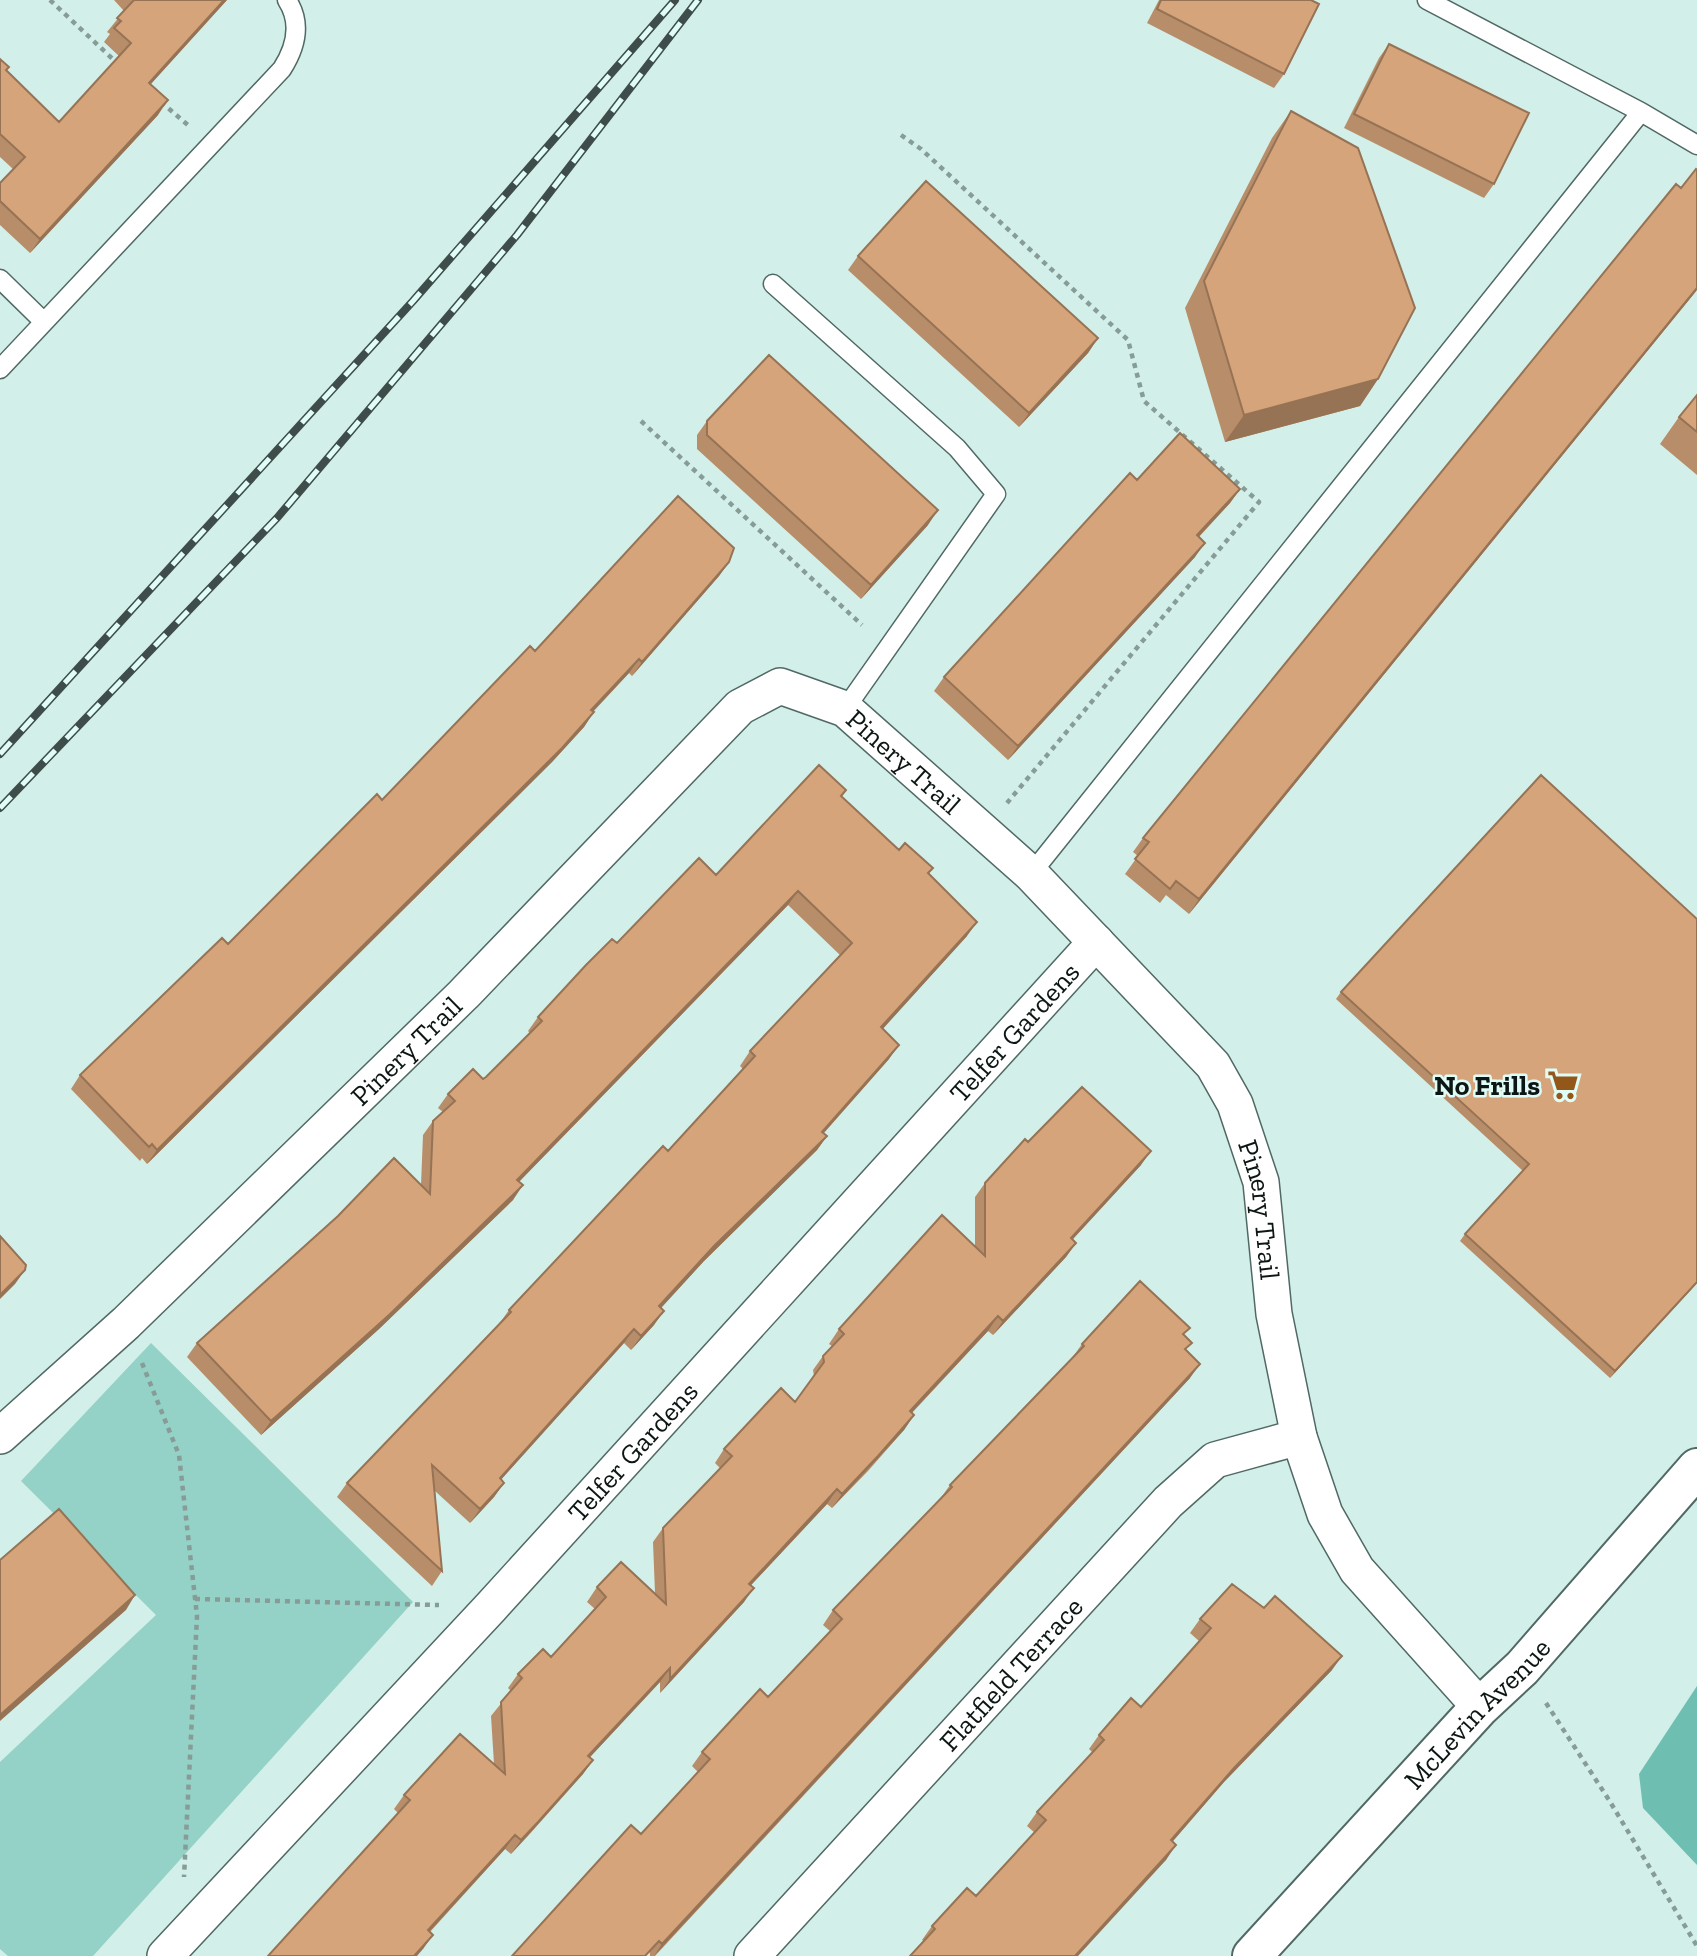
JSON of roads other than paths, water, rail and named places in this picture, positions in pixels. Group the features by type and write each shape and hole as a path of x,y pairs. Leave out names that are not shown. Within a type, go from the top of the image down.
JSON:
{"street":[{"name":"Pinery Trail","path":"0,1436 126,1323 464,994 740,707 780,686 845,709 1031,874 1213,1065 1235,1104 1261,1182 1274,1314 1299,1437 1325,1514 1357,1570 1479,1707"},
{"name":"Telfer Gardens","path":"173,1947 491,1607 1096,942"},
{"name":"Flatfield Terrace","path":"752,1956 1168,1502 1215,1460 1299,1437"},
{"name":"McLevin Avenue","path":"1252,1956 1479,1707 1522,1668 1697,1468"}],"lane":[{"path":"0,369 282,69 293,52 296,23 287,0"},
{"path":"1427,0 1642,112 1697,145"},
{"path":"1031,874 1642,112"},
{"path":"0,279 44,323"},
{"path":"773,284 957,448 996,494 845,709"}],"railway":[{"path":"0,754 413,301 675,0"},
{"path":"0,808 277,518 517,235 698,0"}],"place":[{"name":"No Frills","path":"1563,1085"}]}
